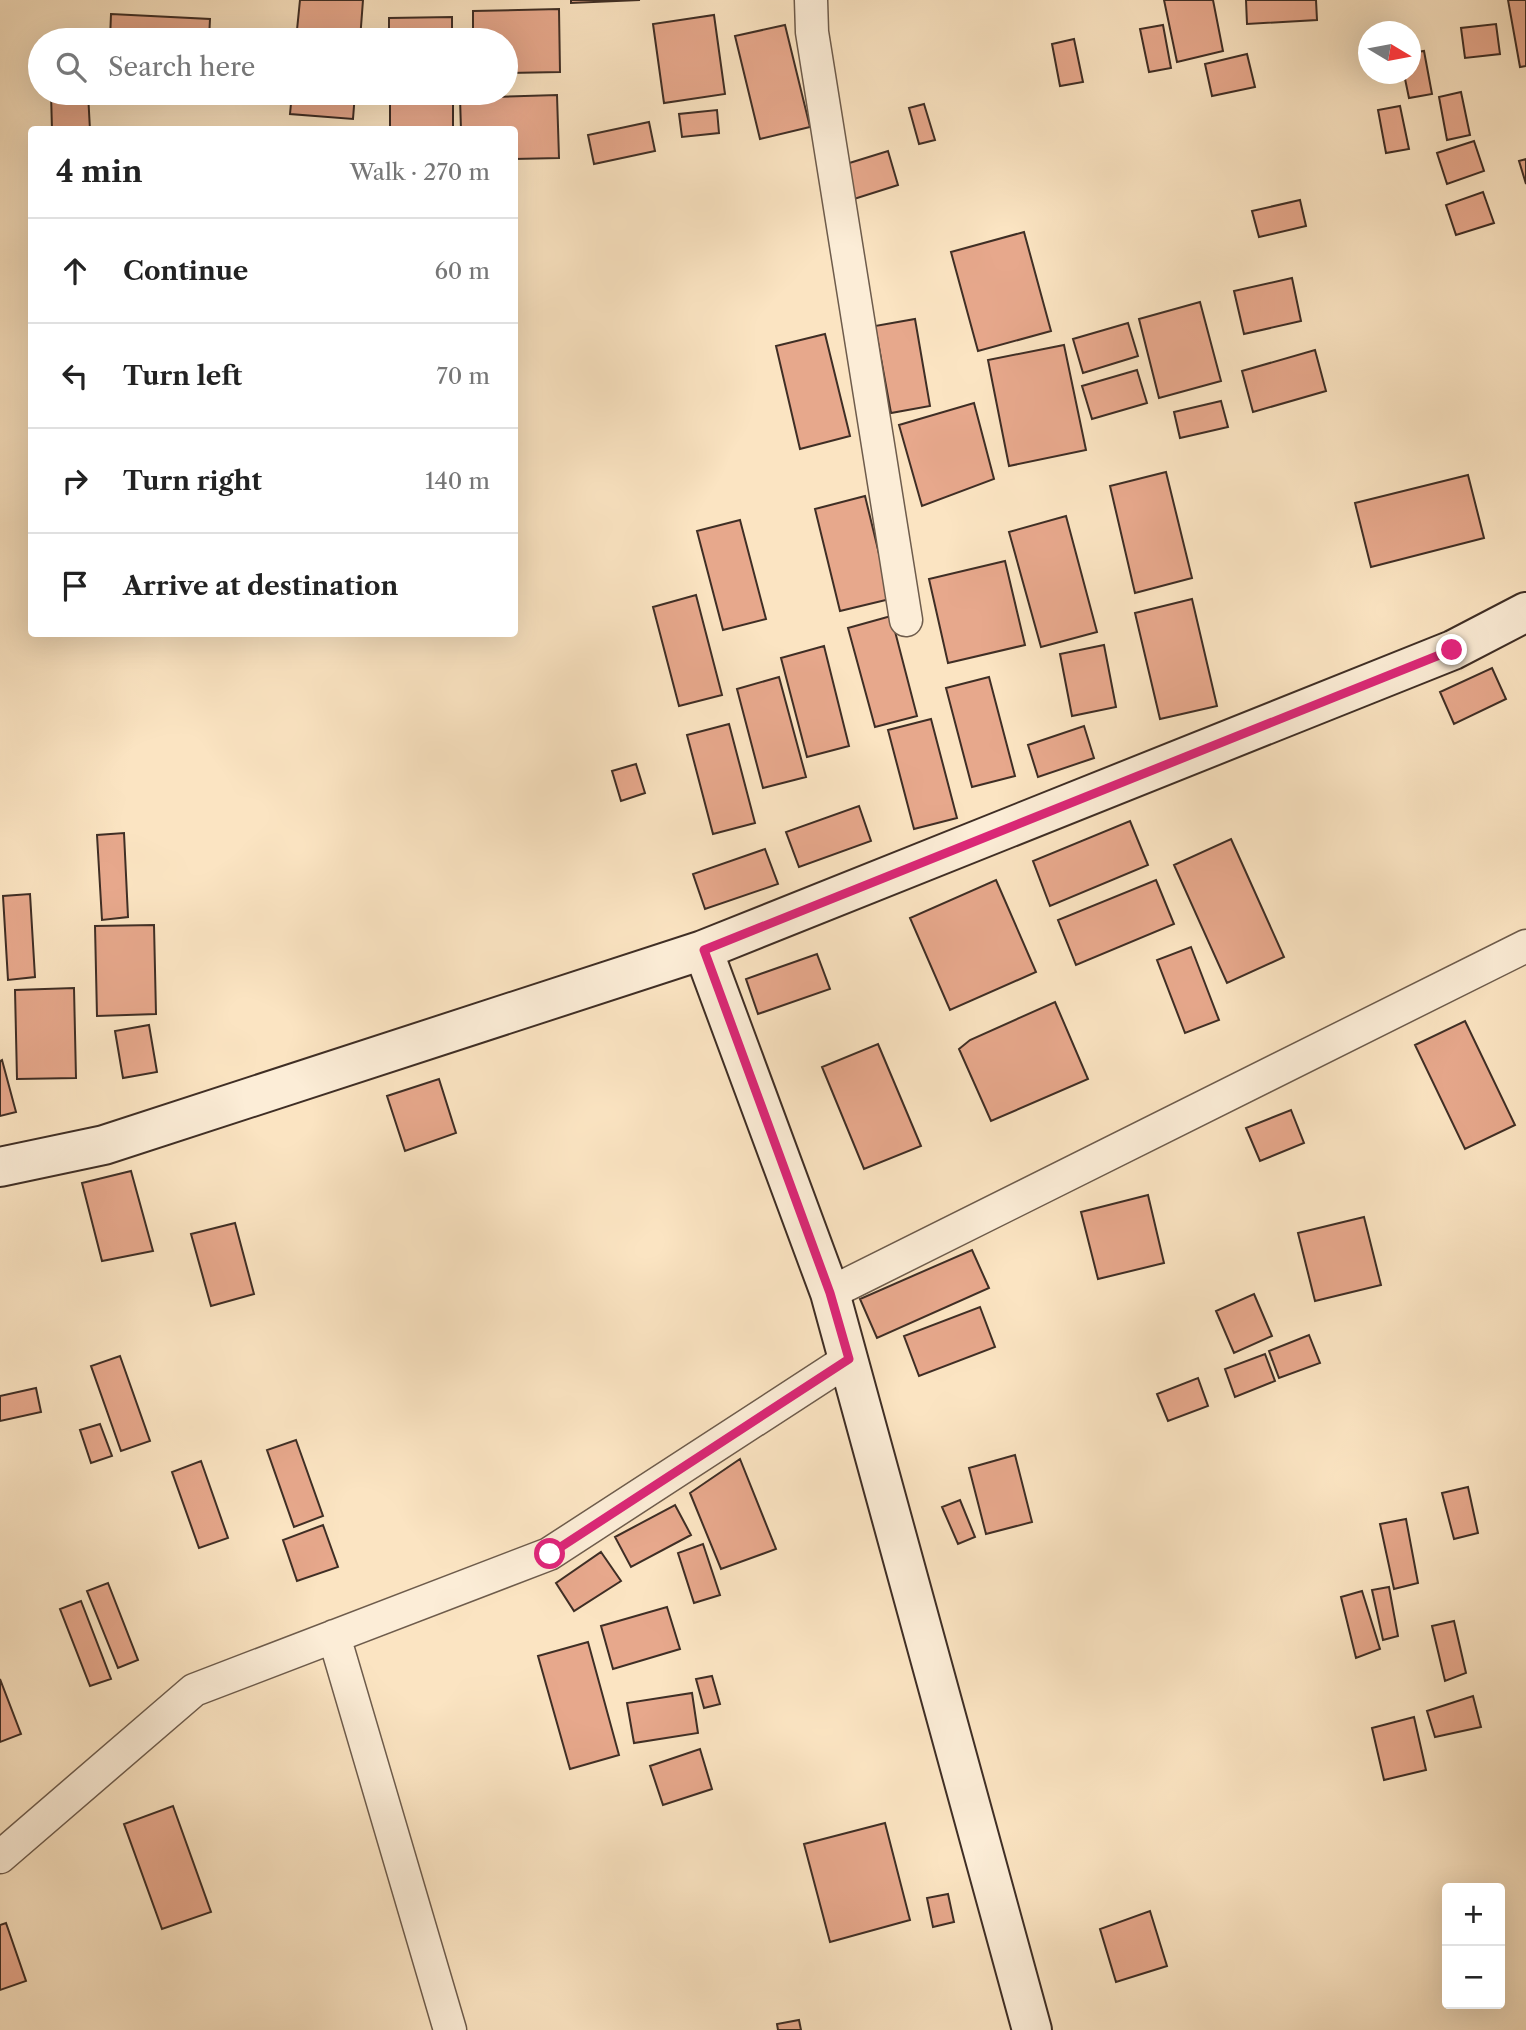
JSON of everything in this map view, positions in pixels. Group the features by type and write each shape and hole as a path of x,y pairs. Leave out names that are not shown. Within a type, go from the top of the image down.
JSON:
{"main road":[{"path":"0,1167 104,1145 704,950 1452,650 1526,612"},
{"path":"704,950 830,1293 1032,2030"}],"street":[{"path":"811,0 812,32 906,620"},
{"path":"830,1293 1526,946"},
{"path":"0,1857 194,1689 550,1554 849,1359"},
{"path":"334,1636 450,2030"}],"building":[{"path":"300,0 363,0 361,28 297,28"},
{"path":"571,0 640,0 571,3"},
{"path":"1164,0 1213,0 1223,51 1177,62"},
{"path":"1246,0 1316,0 1317,20 1247,24"},
{"path":"1508,0 1526,0 1526,66 1520,67"},
{"path":"559,9 560,72 518,73 518,28 473,28 473,11"},
{"path":"111,14 210,19 210,28 110,28"},
{"path":"714,15 725,94 664,103 653,24"},
{"path":"452,17 452,28 389,28 389,18"},
{"path":"1496,24 1500,54 1465,58 1461,28"},
{"path":"785,25 810,127 760,139 735,36"},
{"path":"1163,25 1171,68 1149,72 1140,29"},
{"path":"1074,39 1083,82 1060,86 1052,44"},
{"path":"1421,51 1424,51 1432,94 1409,98 1406,84 1421,84"},
{"path":"1247,54 1255,87 1212,96 1205,64"},
{"path":"1461,92 1470,135 1447,140 1439,97"},
{"path":"557,95 559,158 518,159 518,126 461,126 460,105 518,105 518,96"},
{"path":"924,104 935,140 919,144 909,108"},
{"path":"51,105 89,105 90,126 52,126"},
{"path":"291,105 354,105 353,119 290,114"},
{"path":"390,105 453,105 453,126 390,126"},
{"path":"1400,106 1409,149 1386,153 1378,110"},
{"path":"717,110 719,133 682,137 679,114"},
{"path":"649,122 655,151 594,164 588,135"},
{"path":"1474,141 1484,171 1447,184 1437,153"},
{"path":"888,151 898,185 854,199 843,165"},
{"path":"1526,159 1526,184 1519,161"},
{"path":"1483,192 1494,223 1456,235 1446,205"},
{"path":"1300,200 1306,226 1259,237 1252,211"},
{"path":"1024,232 1051,331 978,351 951,252"},
{"path":"1292,278 1301,321 1244,334 1234,291"},
{"path":"1200,302 1221,381 1159,398 1139,319"},
{"path":"915,319 930,406 891,413 875,326"},
{"path":"1128,323 1138,356 1083,373 1073,339"},
{"path":"825,334 850,436 800,449 776,346"},
{"path":"1064,345 1086,450 1009,466 988,360"},
{"path":"1315,350 1326,391 1253,412 1242,371"},
{"path":"1137,370 1147,403 1092,419 1082,386"},
{"path":"1221,401 1228,427 1180,438 1174,412"},
{"path":"974,403 994,479 922,506 899,425"},
{"path":"1166,472 1192,578 1135,593 1110,486"},
{"path":"1468,475 1484,538 1371,567 1355,503"},
{"path":"865,496 890,599 840,611 815,509"},
{"path":"1066,516 1097,632 1041,647 1009,532"},
{"path":"740,520 766,619 723,630 697,531"},
{"path":"1005,561 1025,645 948,663 929,579"},
{"path":"696,595 722,695 679,706 653,607"},
{"path":"1192,599 1217,706 1160,719 1135,613"},
{"path":"891,616 917,716 875,727 848,628"},
{"path":"1104,645 1116,707 1072,716 1060,654"},
{"path":"824,646 849,746 807,757 781,658"},
{"path":"1492,668 1506,699 1454,724 1440,692"},
{"path":"779,677 806,777 763,788 737,689"},
{"path":"989,677 1015,776 972,787 946,688"},
{"path":"931,719 957,818 914,829 888,730"},
{"path":"729,724 755,823 713,834 687,735"},
{"path":"1084,726 1094,758 1038,777 1028,745"},
{"path":"636,764 645,793 621,801 612,771"},
{"path":"859,806 871,841 799,867 786,832"},
{"path":"1130,821 1148,865 1050,906 1033,861"},
{"path":"124,833 128,917 102,920 97,835"},
{"path":"1231,839 1284,957 1227,983 1174,865"},
{"path":"765,849 778,884 705,909 693,874"},
{"path":"996,880 1036,972 950,1010 910,918"},
{"path":"1156,880 1174,924 1076,965 1058,920"},
{"path":"30,894 35,977 8,980 3,896"},
{"path":"154,925 156,1014 97,1016 95,926"},
{"path":"1191,947 1219,1020 1185,1033 1157,960"},
{"path":"817,954 830,989 758,1014 746,979"},
{"path":"74,988 76,1078 17,1079 15,990"},
{"path":"1055,1002 1088,1079 991,1121 959,1049 970,1040"},
{"path":"1465,1021 1515,1125 1465,1149 1415,1045"},
{"path":"149,1025 157,1072 123,1078 115,1031"},
{"path":"878,1044 921,1146 864,1169 822,1067"},
{"path":"2,1060 16,1112 0,1116 0,1061"},
{"path":"439,1079 456,1133 405,1151 387,1096"},
{"path":"1291,1110 1304,1143 1260,1161 1246,1128"},
{"path":"131,1171 153,1251 102,1261 82,1183"},
{"path":"1148,1195 1164,1263 1098,1279 1081,1212"},
{"path":"1364,1217 1381,1285 1315,1301 1298,1233"},
{"path":"235,1223 254,1294 211,1306 191,1234"},
{"path":"972,1250 989,1288 877,1338 860,1299"},
{"path":"1254,1294 1272,1336 1234,1353 1216,1311"},
{"path":"980,1307 995,1347 919,1376 904,1336"},
{"path":"1309,1335 1320,1363 1279,1378 1269,1351"},
{"path":"1265,1354 1275,1381 1235,1397 1225,1369"},
{"path":"120,1356 150,1441 121,1451 91,1366"},
{"path":"1198,1378 1208,1406 1168,1421 1157,1394"},
{"path":"36,1388 41,1412 0,1421 0,1396"},
{"path":"100,1424 112,1456 91,1463 80,1430"},
{"path":"296,1440 323,1516 294,1527 267,1450"},
{"path":"1015,1455 1032,1522 986,1534 969,1468"},
{"path":"740,1459 776,1549 721,1569 690,1493"},
{"path":"201,1461 228,1538 199,1548 172,1472"},
{"path":"1468,1487 1478,1533 1454,1539 1442,1493"},
{"path":"960,1500 975,1537 958,1544 942,1507"},
{"path":"675,1505 691,1535 631,1567 615,1537"},
{"path":"1406,1519 1418,1583 1394,1589 1380,1524"},
{"path":"323,1525 338,1567 297,1581 283,1540"},
{"path":"703,1544 720,1595 694,1603 678,1553"},
{"path":"601,1552 621,1581 574,1611 556,1583"},
{"path":"108,1583 138,1660 118,1668 87,1591"},
{"path":"1389,1587 1398,1636 1383,1640 1372,1590"},
{"path":"1362,1591 1380,1649 1356,1658 1341,1597"},
{"path":"81,1601 111,1679 90,1686 60,1609"},
{"path":"667,1607 680,1649 613,1669 601,1626"},
{"path":"1454,1621 1466,1673 1445,1681 1432,1626"},
{"path":"588,1642 619,1755 570,1769 538,1656"},
{"path":"712,1676 720,1704 704,1708 696,1679"},
{"path":"0,1679 21,1734 0,1742"},
{"path":"692,1693 698,1733 634,1743 627,1703"},
{"path":"1473,1696 1481,1727 1435,1737 1427,1711"},
{"path":"1414,1717 1426,1770 1384,1780 1372,1728"},
{"path":"700,1749 712,1789 663,1805 650,1766"},
{"path":"173,1806 211,1912 162,1929 124,1824"},
{"path":"885,1823 910,1920 830,1942 804,1844"},
{"path":"948,1894 954,1922 933,1927 927,1898"},
{"path":"1150,1911 1167,1966 1116,1982 1100,1929"},
{"path":"6,1923 26,1981 0,1990 0,1925"},
{"path":"799,2020 801,2030 778,2030 777,2024"}],"route":[{"path":"550,1554 849,1359 830,1293 704,950 1452,650"}]}
